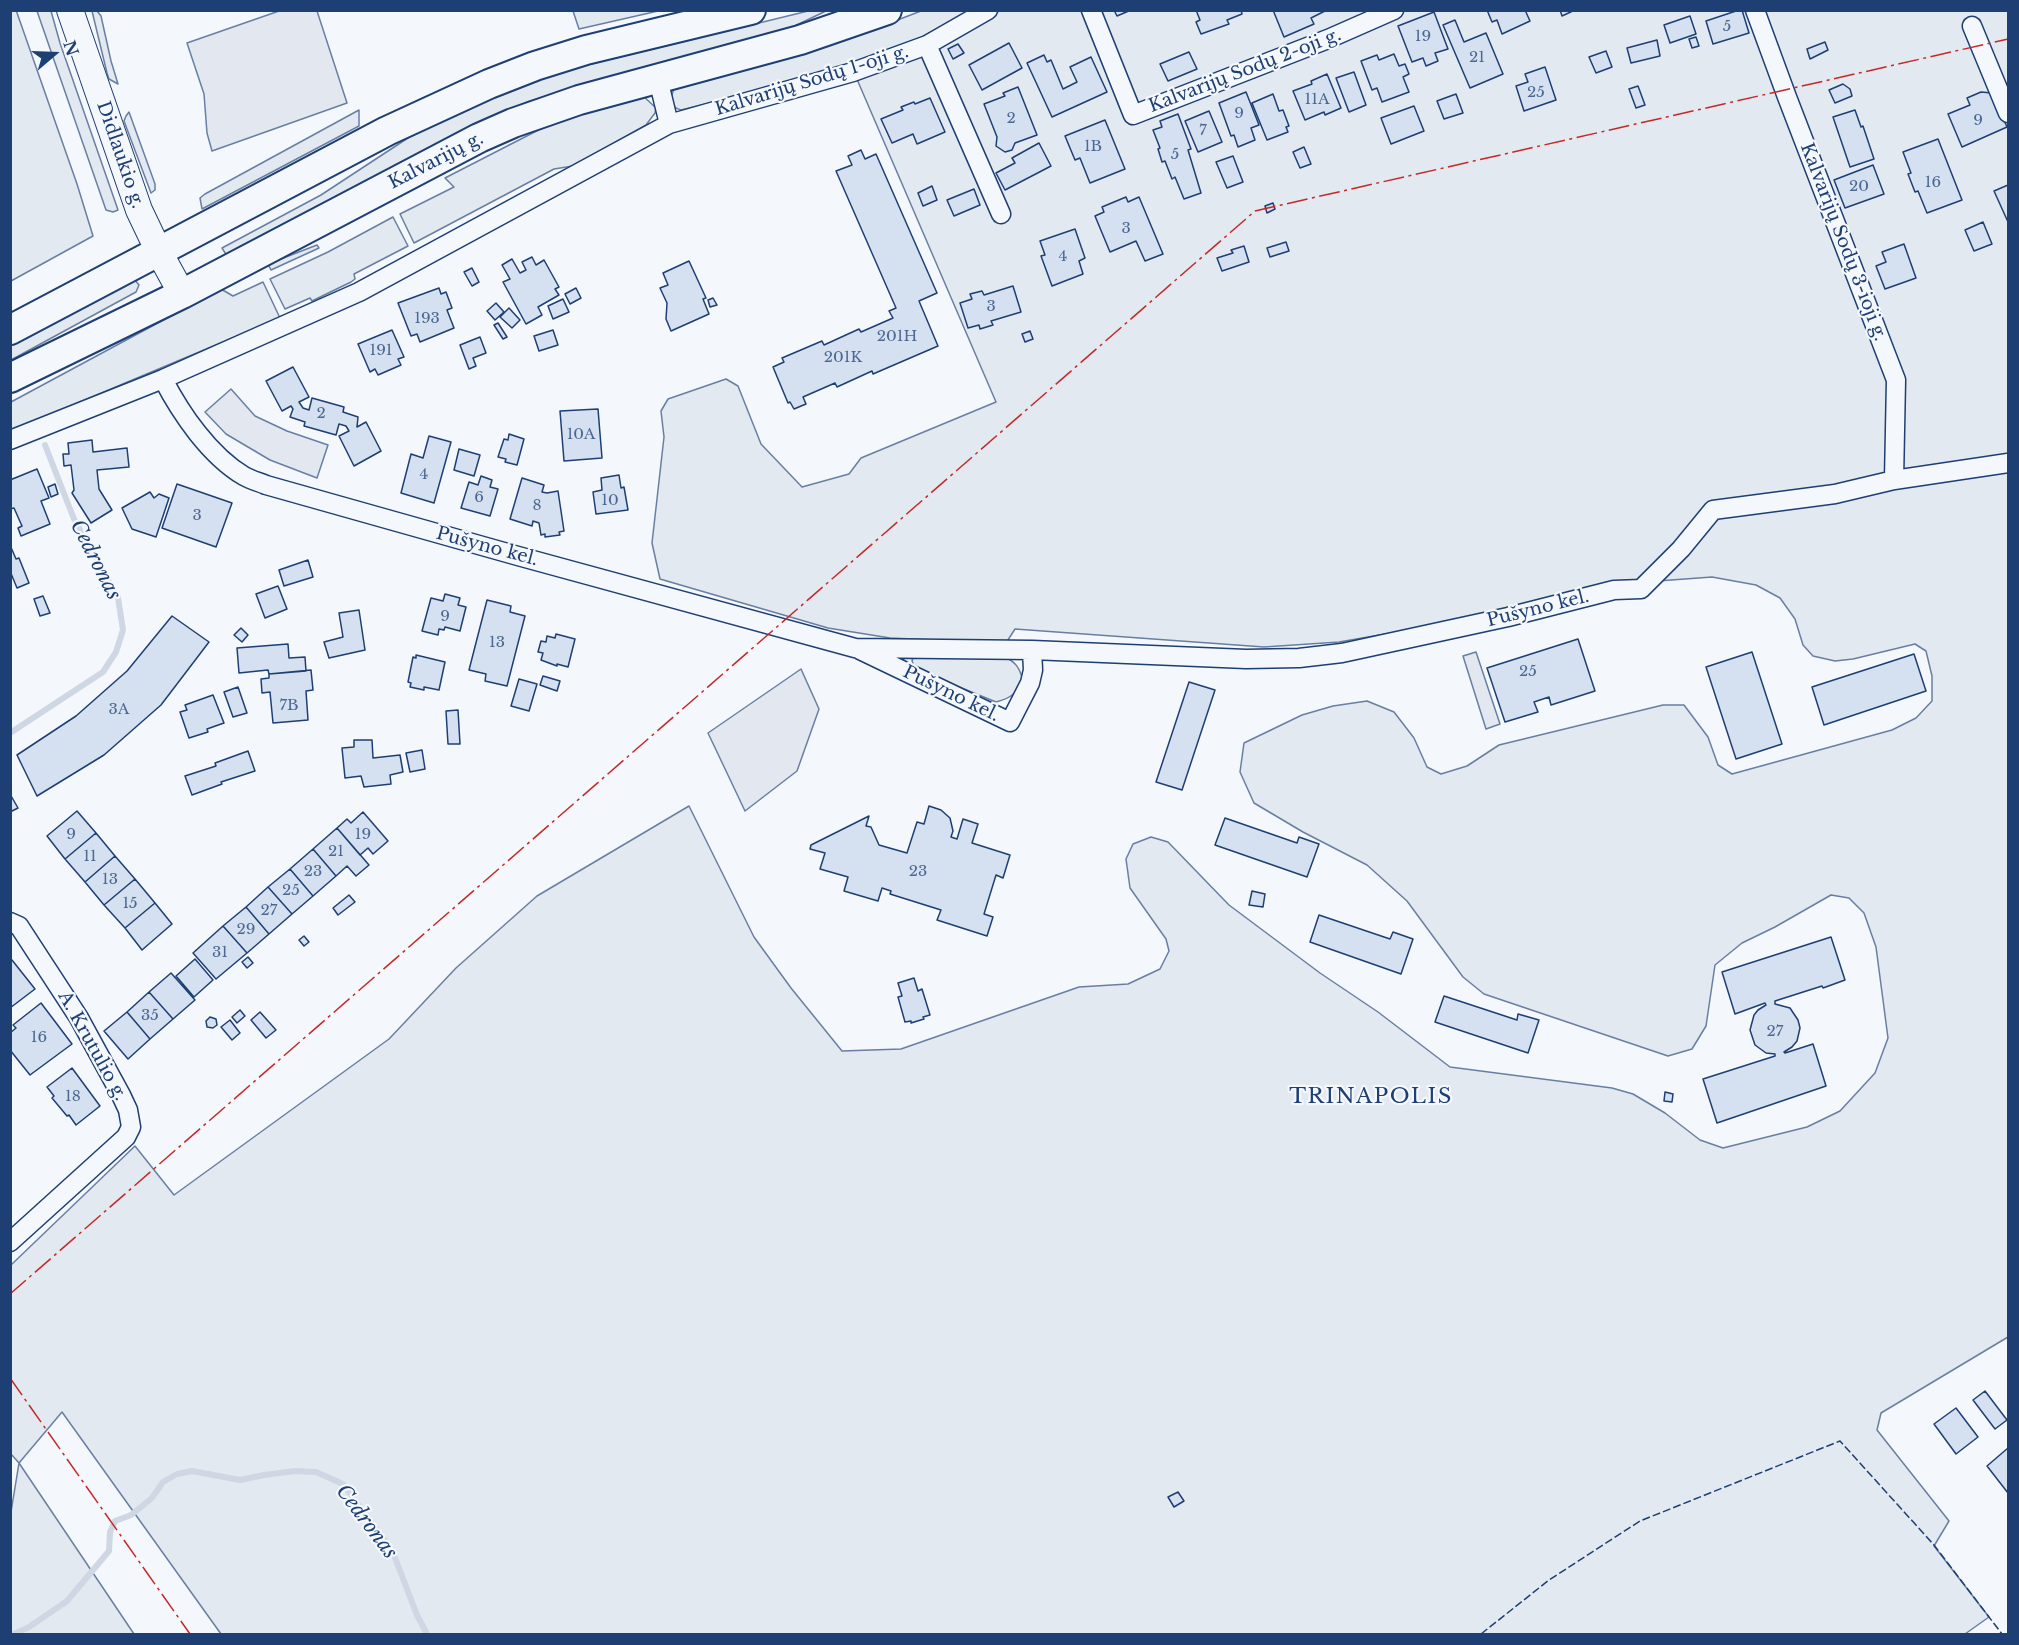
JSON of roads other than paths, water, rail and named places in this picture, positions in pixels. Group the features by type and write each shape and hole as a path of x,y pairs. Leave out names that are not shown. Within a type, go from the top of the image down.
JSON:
{"main road":[{"path":"10,330 387,131 489,84 586,50 751,10"},
{"name":"Kalvarijų g.","path":"10,378 182,294 479,138 513,123 579,100 800,40 887,10"}],"street":[{"name":"Didlaukio g.","path":"70,10 139,210 182,294"},
{"path":"927,45 988,10"},
{"name":"Kalvarijų Sodų 2-oji g.","path":"1091,10 1133,115 1328,39 1394,10"},
{"name":"Kalvarijų Sodų 3-ioji g.","path":"1755,10 1896,380 1894,480"},
{"path":"1972,26 2008,113"},
{"name":"Kalvarijų Sodų 1-oji g.","path":"10,440 163,379 359,292 669,124 853,72 927,45 1001,214"},
{"path":"658,79 669,124"},
{"name":"Pušyno kel.","path":"163,379 177,407 219,457 245,477 266,485 518,556 855,648 1010,722 1030,683 1033,670 1032,650"},
{"name":"Pušyno kel.","path":"855,648 1032,650 1246,659 1299,658 1342,653 1508,617 1614,590 1641,590 1681,549 1713,510 1836,494 1894,480 2008,463"},
{"name":"A. Krutulio g.","path":"10,922 19,926 79,1018 121,1095 128,1110 131,1127 126,1137 10,1242"}],"waterway":[{"name":"Cedronas","path":"10,733 103,672 116,652 123,630 118,598 74,519 45,445"},
{"name":"Cedronas","path":"14,1634 29,1627 67,1601 109,1551 110,1532 115,1521 131,1515 152,1498 163,1482 177,1474 192,1471 240,1480 295,1471 316,1472 343,1484 392,1550 417,1615 427,1634"}],"district":[{"name":"TRINAPOLIS","path":"1371,1097"}]}
